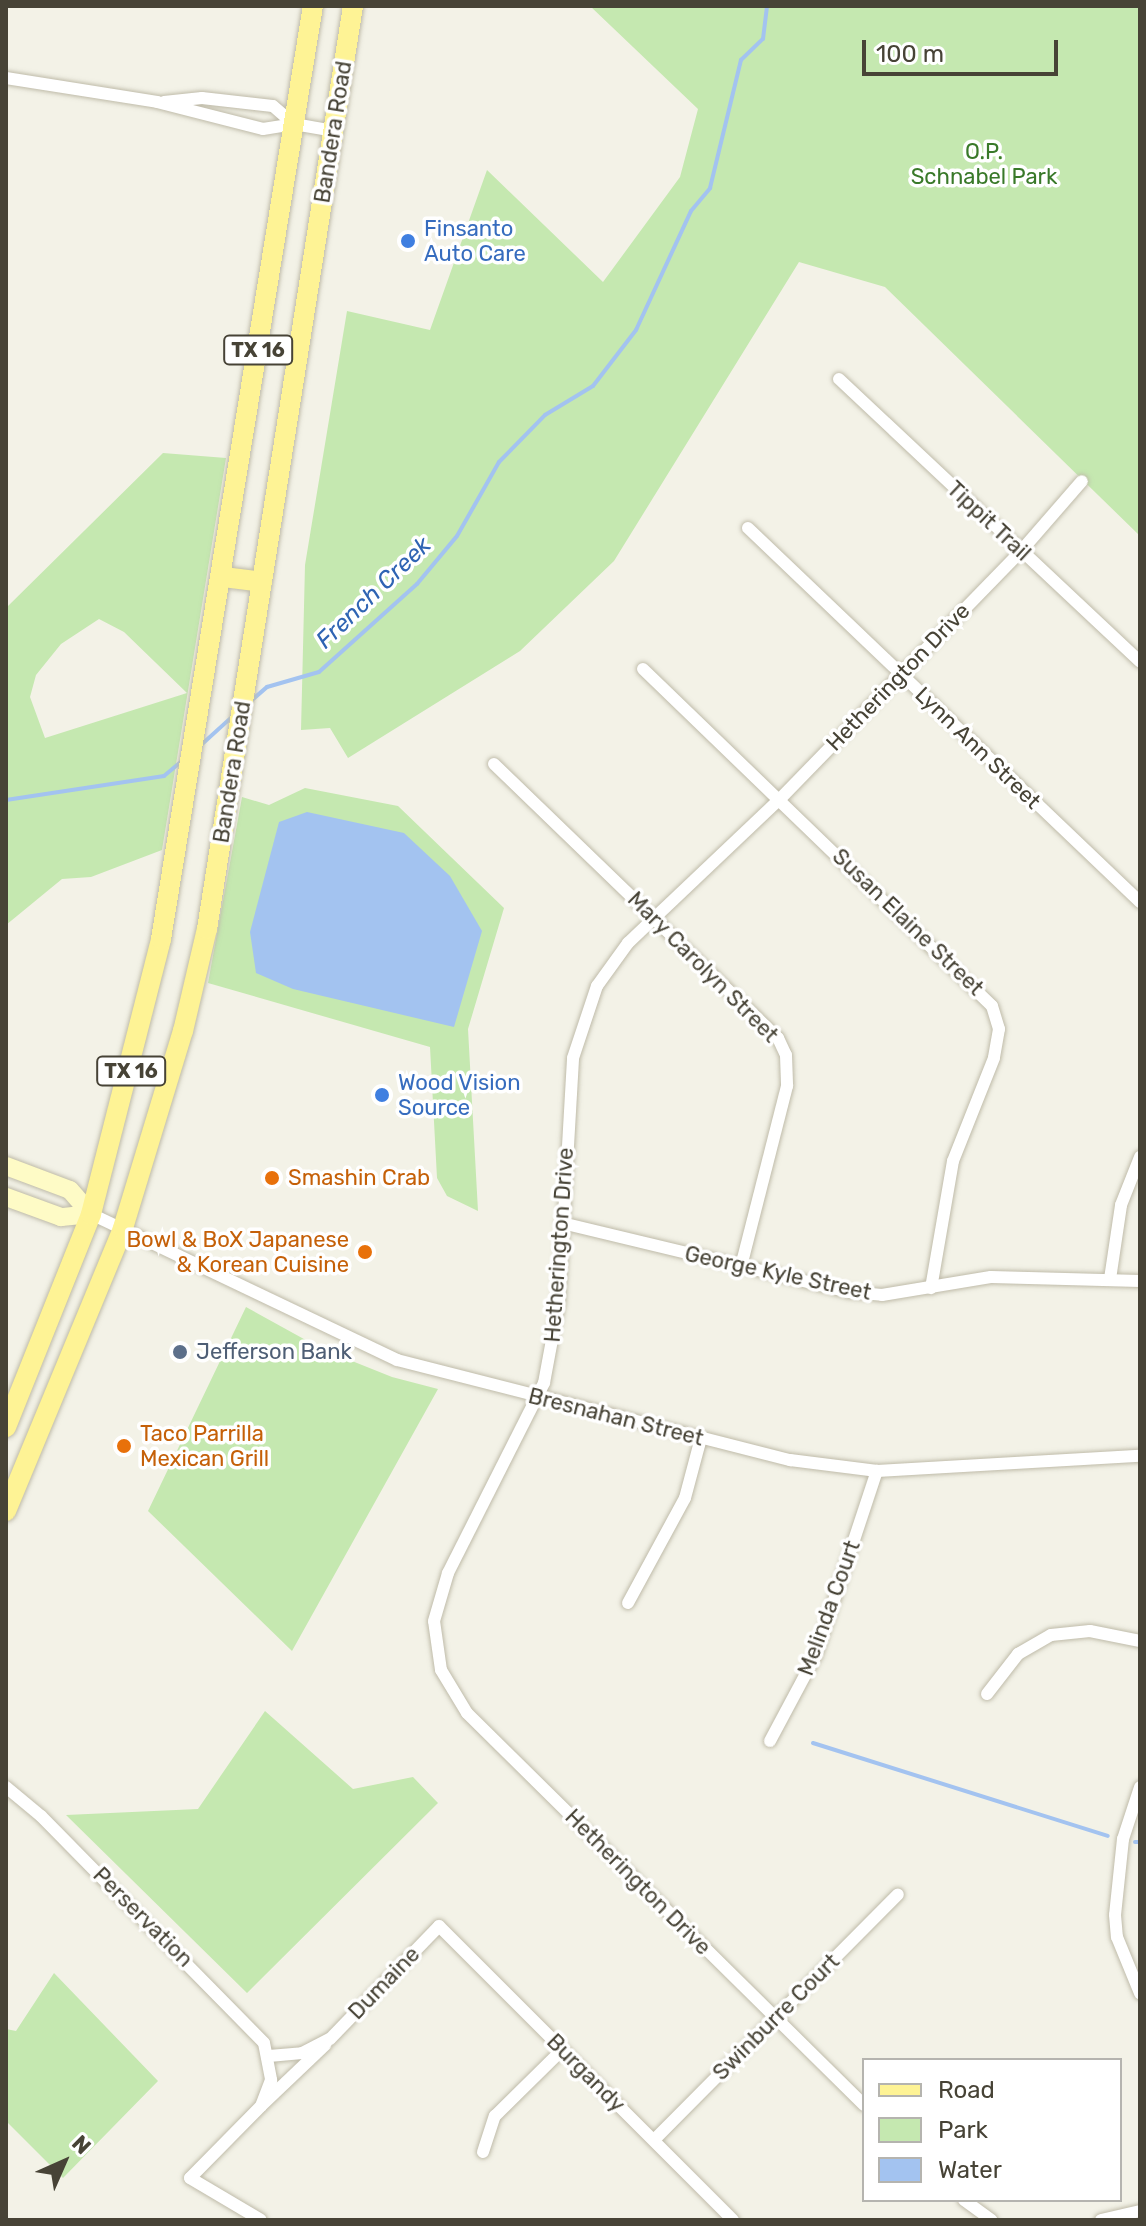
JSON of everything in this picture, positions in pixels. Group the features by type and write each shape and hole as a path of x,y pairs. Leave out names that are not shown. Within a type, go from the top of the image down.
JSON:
{"main road":[{"name":"Bandera Road","path":"6,1427 91,1214 140,1035 189,789 313,6"},
{"name":"Bandera Road","path":"6,1511 123,1228 183,1031 207,929 353,6"},
{"path":"223,577 262,582"}],"street":[{"path":"6,78 157,102 263,129 294,124 333,131"},
{"path":"157,102 202,98 273,106 294,124"},
{"name":"Tippit Trail","path":"839,379 1140,662"},
{"name":"Hetherington Drive","path":"862,2103 467,1713 441,1670 434,1621 438,1596 539,1397 557,1315 579,1033 612,962 780,799 1022,550 1082,481"},
{"name":"Lynn Ann Street","path":"748,528 1140,902"},
{"name":"Susan Elaine Street","path":"643,669 984,993 997,1019 994,1058 953,1161 941,1208 931,1288"},
{"name":"Mary Carolyn Street","path":"494,764 770,1029 786,1055 787,1086 741,1267"},
{"path":"1110,1279 1121,1205 1140,1157"},
{"path":"6,1166 70,1190 91,1214"},
{"path":"6,1197 61,1217 91,1214"},
{"name":"Bresnahan Street","path":"91,1214 397,1360 790,1460 877,1471 1140,1456"},
{"name":"George Kyle Street","path":"562,1223 849,1292 882,1295 991,1277 1140,1281"},
{"path":"628,1603 685,1498 701,1438"},
{"name":"Melinda Court","path":"770,1741 816,1655 877,1471"},
{"path":"987,1694 1018,1654 1051,1635 1090,1631 1140,1641"},
{"name":"Perservation","path":"6,1787 245,2020 269,2056"},
{"path":"1140,1787 1123,1839 1115,1903 1117,1937 1140,1993"},
{"name":"Swinburre Court","path":"654,2140 898,1894"},
{"name":"Dumaine","path":"261,2220 190,2178 439,1926"},
{"name":"Burgandy","path":"439,1926 733,2220"},
{"name":"Dumaine","path":"269,2056 302,2053 330,2039"},
{"path":"483,2152 495,2116 562,2050"},
{"path":"261,2106 271,2080 269,2056"},
{"path":"967,2202 992,2220"},
{"path":"1101,2220 1140,2211"}],"green space":[{"name":"O.P. Schnabel Park","path":"590,6 1140,6 1140,536 885,287 799,262 614,561 520,651 348,758 330,728 301,730 305,565 347,311 430,330 487,170 603,282 680,177 698,109"},
{"path":"163,453 226,458 162,850 91,877 62,879 6,925 6,608","holes":["99,619 124,632 187,693 45,738 30,697 36,675 61,644"]},
{"path":"305,788 398,806 504,908 468,1029 478,1211 447,1196 437,1178 430,1047 208,983 242,797 269,805"},
{"path":"246,1307 322,1349 392,1377 438,1389 292,1651 148,1511"},
{"path":"265,1711 353,1789 413,1777 438,1803 247,1993 66,1815 198,1809"},
{"path":"54,1973 158,2081 63,2178 6,2121 6,2029 16,2031"}],"water":[{"path":"307,812 404,833 450,876 482,931 454,1027 293,989 256,973 250,932 279,822"}],"waterway":[{"name":"French Creek","path":"252,700 267,687 319,672 417,584 457,536 499,462 545,415 593,386 636,330 691,211 710,188 741,60 763,39 767,6"},
{"name":"French Creek","path":"201,745 233,716"},
{"name":"French Creek","path":"6,800 164,776 182,761"},
{"path":"813,1743 1108,1836"},
{"path":"1135,1842 1140,1842"}],"place":[{"name":"Finsanto Auto Care","path":"408,241"},
{"name":"Wood Vision Source","path":"382,1095"},
{"name":"Smashin Crab","path":"272,1178"},
{"name":"Bowl & BoX Japanese & Korean Cuisine","path":"365,1252"},
{"name":"Jefferson Bank","path":"180,1352"},
{"name":"Taco Parrilla Mexican Grill","path":"124,1446"}]}
